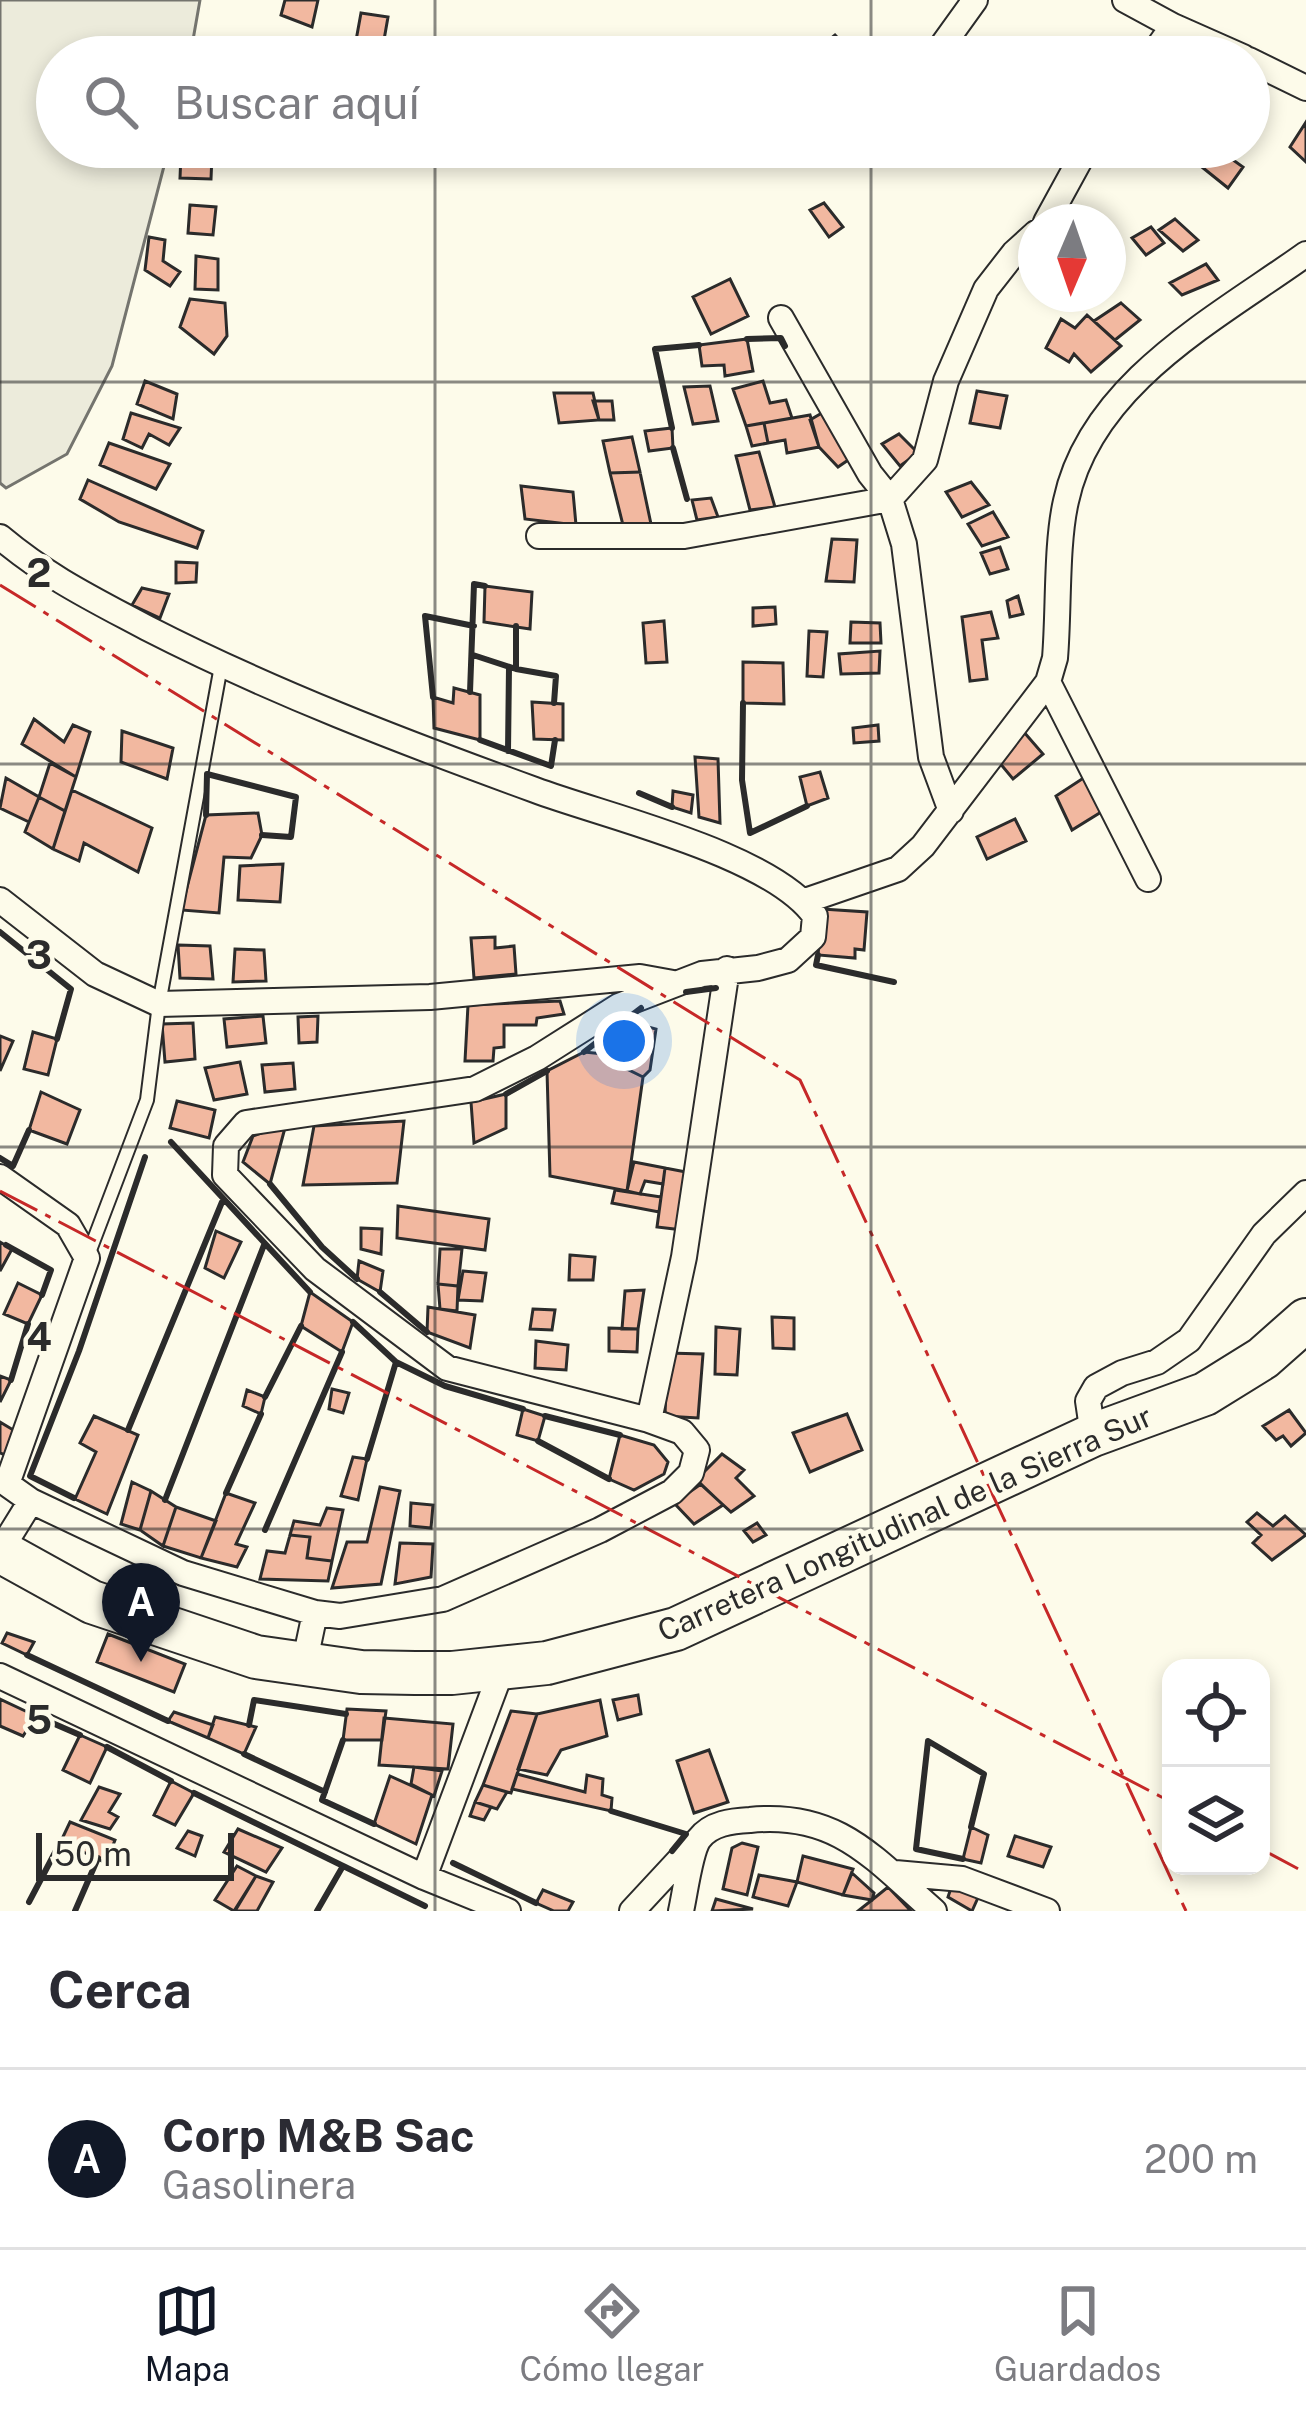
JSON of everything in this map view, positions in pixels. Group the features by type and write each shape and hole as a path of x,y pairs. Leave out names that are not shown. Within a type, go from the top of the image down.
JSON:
{"highway":[{"name":"Carretera Longitudinal de la Sierra Sur","path":"0,1551 113,1610 207,1643 304,1665 415,1673 502,1669 616,1648 676,1629 1093,1435 1205,1394 1263,1358 1306,1320"}],"street":[{"path":"949,36 975,0"},
{"path":"1125,0 1196,36"},
{"path":"1166,36 1173,26"},
{"path":"1270,70 1306,88"},
{"path":"1056,204 1076,168"},
{"path":"539,536 684,536 890,499 926,460 946,381 986,289 1018,253"},
{"path":"805,901 898,869 951,811 1048,682 1055,658 1066,501 1080,460 1105,418 1158,359 1306,254"},
{"path":"781,318 870,473 890,499 904,544 931,757 951,811"},
{"path":"0,537 45,574 220,666 415,745 751,868 805,901 815,916 813,937 788,960 675,983 619,1006 537,1058 475,1089 247,1123 226,1146 225,1175 315,1269 447,1368 649,1420 692,1439 697,1450 692,1474 672,1492 600,1530 443,1599 340,1616 315,1613 183,1573 31,1501 3,1482 87,1258 68,1225 0,1177"},
{"path":"1048,682 1148,879"},
{"path":"0,900 95,974 159,1004 430,997 640,977 675,983"},
{"path":"649,1420 684,1257 727,969"},
{"path":"1093,1435 1088,1401 1096,1388 1122,1372 1156,1362 1189,1340 1264,1234 1306,1193"},
{"path":"0,1551 31,1501"},
{"path":"304,1665 315,1613"},
{"path":"424,1877 502,1669"},
{"path":"0,1676 424,1877 508,1911"},
{"path":"632,1911 699,1839 722,1823 790,1820 824,1827 861,1845 934,1911"},
{"path":"681,1911 699,1839"},
{"path":"895,1873 962,1879 1047,1911"}],"lane":[{"path":"87,1258 147,1100 159,1004 220,666"}],"shaded area":[{"path":"0,0 200,0 194,36 36,36 36,168 164,168 112,366 67,454 6,488 0,483"}],"building":[{"path":"285,0 318,0 312,27 281,15"},
{"path":"361,13 388,17 385,36 357,36"},
{"path":"1306,122 1306,162 1290,147"},
{"path":"180,168 211,168 211,179 180,178"},
{"path":"1203,168 1242,168 1228,188"},
{"path":"824,203 843,227 829,237 810,210"},
{"path":"190,205 216,207 213,235 188,233"},
{"path":"1175,219 1198,240 1183,251 1159,230"},
{"path":"1151,227 1164,243 1146,255 1132,238"},
{"path":"149,237 165,240 163,261 180,272 170,286 145,270"},
{"path":"196,256 218,259 218,290 195,289"},
{"path":"1206,264 1218,280 1182,295 1170,283"},
{"path":"730,279 748,316 711,334 693,297"},
{"path":"190,299 225,303 227,336 214,354 180,327"},
{"path":"1126,307 1140,320 1115,340 1094,321 1108,312 1126,312"},
{"path":"1087,315 1121,346 1091,372 1074,354 1069,362 1046,348 1061,319 1075,328"},
{"path":"747,339 753,371 725,376 724,365 702,366 699,345"},
{"path":"145,381 177,394 173,419 137,404"},
{"path":"763,381 770,403 786,400 792,418 746,426 733,389"},
{"path":"710,386 718,421 693,424 684,387"},
{"path":"977,391 1007,396 1000,428 970,423"},
{"path":"554,393 593,393 599,420 559,423"},
{"path":"593,401 612,401 614,420 599,420"},
{"path":"827,410 854,456 838,467 819,447 810,420"},
{"path":"131,413 180,428 169,445 149,434 142,448 123,439"},
{"path":"810,415 819,447 787,453 785,440 768,443 764,423"},
{"path":"764,423 768,443 752,446 746,426"},
{"path":"672,428 673,448 649,451 645,431"},
{"path":"899,434 918,453 900,466 882,444"},
{"path":"632,437 640,472 610,473 603,441"},
{"path":"109,443 170,464 156,489 100,465"},
{"path":"759,452 775,507 750,510 736,456"},
{"path":"640,472 651,524 623,525 610,473"},
{"path":"88,480 203,531 197,548 119,522 80,499"},
{"path":"971,482 989,505 962,517 946,492"},
{"path":"521,486 573,492 576,525 525,519"},
{"path":"711,498 718,517 697,520 692,500"},
{"path":"993,512 1008,537 982,546 968,524"},
{"path":"832,539 857,540 854,582 826,581"},
{"path":"1000,547 1008,569 990,574 981,553"},
{"path":"176,562 197,563 196,582 176,583"},
{"path":"485,586 532,592 530,629 484,622"},
{"path":"142,588 169,594 160,618 132,605"},
{"path":"1018,596 1023,614 1010,617 1007,601"},
{"path":"775,607 776,624 753,626 753,608"},
{"path":"991,612 998,638 982,640 987,679 970,681 962,617"},
{"path":"664,621 667,662 646,663 643,623"},
{"path":"851,622 880,623 881,643 850,643"},
{"path":"809,631 827,632 823,677 807,676"},
{"path":"880,651 879,673 841,674 839,654"},
{"path":"743,662 783,663 784,704 743,703"},
{"path":"454,688 480,695 480,740 434,728 433,697 453,703"},
{"path":"532,702 563,704 563,740 534,739"},
{"path":"34,719 64,742 73,725 90,732 76,777 22,744"},
{"path":"878,725 879,741 854,743 853,728"},
{"path":"122,731 173,748 167,779 121,762"},
{"path":"1023,731 1043,754 1013,779 994,756"},
{"path":"695,757 718,759 720,823 699,817"},
{"path":"50,763 76,777 65,811 39,797"},
{"path":"820,772 828,798 807,806 800,777"},
{"path":"1085,777 1106,809 1072,830 1056,796"},
{"path":"6,778 39,797 29,822 0,808"},
{"path":"72,790 152,828 138,872 84,843 79,861 53,849"},
{"path":"673,791 693,795 691,813 672,807"},
{"path":"39,797 65,811 53,849 25,832"},
{"path":"258,813 262,835 251,858 224,857 219,913 181,910 206,815"},
{"path":"1015,819 1026,841 987,859 977,837"},
{"path":"283,864 280,902 238,900 240,866"},
{"path":"822,909 867,912 864,950 855,949 855,958 818,955"},
{"path":"495,937 495,948 514,946 516,974 474,978 471,938"},
{"path":"178,945 210,946 213,979 180,978"},
{"path":"235,949 264,950 266,981 233,982"},
{"path":"560,1001 564,1014 537,1018 536,1025 504,1025 504,1047 494,1048 493,1061 465,1061 468,1005"},
{"path":"263,1016 266,1043 227,1047 224,1019"},
{"path":"318,1016 317,1042 299,1043 298,1017"},
{"path":"630,1022 656,1029 650,1070 643,1077 623,1067"},
{"path":"193,1023 195,1059 165,1062 162,1024"},
{"path":"33,1032 57,1039 48,1075 24,1069"},
{"path":"0,1036 13,1041 0,1071"},
{"path":"584,1052 624,1056 623,1067 643,1077 627,1191 550,1176 547,1071"},
{"path":"240,1062 247,1094 214,1100 205,1068"},
{"path":"293,1063 295,1089 265,1092 262,1065"},
{"path":"41,1092 80,1110 67,1144 29,1130"},
{"path":"506,1094 506,1128 474,1143 471,1102"},
{"path":"177,1101 215,1110 209,1138 170,1128"},
{"path":"404,1121 397,1183 303,1185 314,1126"},
{"path":"286,1124 270,1184 243,1162 253,1136"},
{"path":"634,1162 665,1168 663,1184 645,1181 640,1194 627,1191"},
{"path":"665,1168 691,1173 683,1230 657,1227"},
{"path":"615,1190 661,1197 659,1212 612,1203"},
{"path":"398,1206 489,1219 485,1250 397,1238"},
{"path":"361,1228 382,1229 381,1254 361,1249"},
{"path":"216,1231 241,1242 224,1278 205,1268"},
{"path":"0,1242 12,1249 0,1271"},
{"path":"440,1249 462,1249 458,1286 438,1284"},
{"path":"570,1255 595,1257 593,1280 569,1280"},
{"path":"359,1261 383,1271 380,1292 357,1279"},
{"path":"463,1271 486,1273 482,1301 458,1300"},
{"path":"18,1283 42,1295 28,1324 4,1314"},
{"path":"438,1284 458,1286 457,1311 440,1309"},
{"path":"644,1290 638,1329 622,1329 625,1291"},
{"path":"310,1292 353,1322 342,1352 301,1326"},
{"path":"428,1307 475,1315 470,1348 427,1332"},
{"path":"533,1309 555,1310 552,1330 530,1329"},
{"path":"772,1317 794,1318 794,1349 773,1348"},
{"path":"716,1327 740,1329 737,1375 715,1374"},
{"path":"609,1328 638,1329 637,1352 609,1351"},
{"path":"536,1341 568,1345 566,1370 535,1368"},
{"path":"667,1353 703,1354 698,1418 665,1416"},
{"path":"0,1376 11,1380 0,1402"},
{"path":"332,1389 349,1393 343,1413 329,1409"},
{"path":"247,1390 265,1397 261,1414 243,1406"},
{"path":"523,1409 545,1416 538,1441 517,1435"},
{"path":"1289,1410 1306,1433 1291,1446 1283,1436 1276,1440 1263,1426"},
{"path":"847,1414 862,1450 810,1472 793,1433"},
{"path":"94,1416 138,1435 107,1514 75,1499 96,1452 80,1443"},
{"path":"0,1422 15,1431 5,1455 0,1453"},
{"path":"620,1435 654,1445 668,1462 664,1474 634,1490 609,1479"},
{"path":"722,1454 744,1470 736,1478 754,1496 731,1512 696,1480"},
{"path":"353,1457 367,1459 358,1500 341,1496"},
{"path":"132,1482 151,1491 140,1530 121,1524"},
{"path":"701,1484 723,1505 694,1524 674,1503"},
{"path":"380,1487 400,1491 381,1584 332,1588 347,1542 367,1542"},
{"path":"151,1491 176,1507 163,1546 140,1530"},
{"path":"226,1493 255,1503 236,1544 247,1547 237,1567 201,1558"},
{"path":"411,1503 433,1505 431,1528 410,1526"},
{"path":"176,1507 216,1521 201,1558 163,1546"},
{"path":"327,1508 343,1510 332,1561 307,1558 310,1537 290,1535 294,1521 320,1525"},
{"path":"1257,1513 1273,1526 1285,1516 1306,1535 1272,1560 1253,1543 1261,1535 1247,1522"},
{"path":"757,1523 766,1535 753,1542 744,1531"},
{"path":"290,1535 310,1537 307,1558 332,1561 328,1581 260,1579 267,1551 285,1553"},
{"path":"400,1543 433,1544 431,1577 395,1584"},
{"path":"7,1633 34,1642 27,1655 2,1643"},
{"path":"108,1634 185,1664 174,1692 97,1662"},
{"path":"638,1695 641,1714 618,1720 613,1700"},
{"path":"0,1699 36,1716 23,1736 0,1726"},
{"path":"600,1700 607,1736 561,1750 547,1775 518,1769 537,1714"},
{"path":"347,1709 386,1711 382,1740 343,1740"},
{"path":"511,1711 537,1714 511,1793 483,1785"},
{"path":"174,1712 213,1725 208,1738 168,1721"},
{"path":"215,1717 256,1727 244,1754 208,1738"},
{"path":"384,1718 453,1724 448,1769 379,1765"},
{"path":"80,1735 107,1747 90,1783 63,1770"},
{"path":"709,1750 728,1802 694,1813 677,1761"},
{"path":"414,1767 442,1771 434,1796 411,1784"},
{"path":"517,1774 585,1792 587,1775 603,1779 602,1795 612,1798 611,1811 512,1789"},
{"path":"390,1776 432,1795 416,1844 374,1824"},
{"path":"171,1781 194,1793 175,1825 154,1815"},
{"path":"483,1785 507,1792 497,1809 475,1802"},
{"path":"99,1787 120,1794 109,1812 118,1817 110,1829 81,1820"},
{"path":"475,1802 491,1807 484,1820 470,1816"},
{"path":"70,1822 115,1840 106,1863 61,1841"},
{"path":"971,1827 988,1835 981,1863 963,1859"},
{"path":"238,1829 282,1848 266,1872 224,1852"},
{"path":"188,1831 202,1836 195,1856 177,1848"},
{"path":"1015,1836 1051,1847 1043,1867 1008,1856"},
{"path":"742,1843 758,1847 747,1895 723,1889 732,1848"},
{"path":"803,1856 853,1869 843,1895 797,1882"},
{"path":"237,1866 256,1876 234,1911 215,1900"},
{"path":"852,1873 874,1893 872,1900 843,1895"},
{"path":"759,1875 797,1882 788,1906 753,1897"},
{"path":"256,1876 273,1882 257,1911 235,1911"},
{"path":"953,1882 981,1891 972,1911 948,1897"},
{"path":"888,1887 911,1911 858,1911 872,1900"},
{"path":"543,1890 573,1902 568,1911 536,1903"},
{"path":"716,1899 753,1909 712,1911"}],"wall":[{"path":"747,339 781,338 785,346"},
{"path":"672,428 655,349 699,345"},
{"path":"673,448 687,499"},
{"path":"470,692 474,584 485,586"},
{"path":"433,697 425,616 474,626"},
{"path":"473,655 516,669 516,626"},
{"path":"508,751 509,667"},
{"path":"516,669 556,676 554,703"},
{"path":"743,703 742,780 750,833 807,806"},
{"path":"480,740 551,766 555,740"},
{"path":"206,815 207,774 296,797 291,837 262,835"},
{"path":"639,793 672,807"},
{"path":"0,932 71,989 57,1039"},
{"path":"818,955 816,965 894,982"},
{"path":"686,992 716,988"},
{"path":"584,1052 641,1008"},
{"path":"506,1094 547,1071"},
{"path":"0,1158 13,1166 29,1130"},
{"path":"171,1142 310,1292"},
{"path":"74,1498 30,1476 79,1351 145,1157"},
{"path":"270,1184 322,1247 357,1279"},
{"path":"128,1430 222,1202"},
{"path":"6,1245 51,1270 42,1295"},
{"path":"165,1500 264,1245"},
{"path":"380,1292 427,1332"},
{"path":"353,1322 396,1362 445,1386 523,1409"},
{"path":"11,1380 28,1324"},
{"path":"265,1397 301,1326"},
{"path":"265,1530 342,1352"},
{"path":"367,1459 396,1362"},
{"path":"226,1493 261,1414"},
{"path":"545,1416 620,1435"},
{"path":"538,1441 609,1479"},
{"path":"27,1655 168,1721"},
{"path":"249,1725 254,1700 346,1714"},
{"path":"36,1716 80,1735"},
{"path":"343,1740 322,1800 374,1824"},
{"path":"963,1859 916,1849 928,1741 984,1774 971,1827"},
{"path":"107,1747 171,1781"},
{"path":"244,1754 325,1792"},
{"path":"194,1793 425,1906"},
{"path":"611,1811 686,1834 672,1851"},
{"path":"29,1902 61,1841"},
{"path":"75,1911 98,1858"},
{"path":"453,1863 536,1903"},
{"path":"317,1911 343,1866"}],"power":[{"path":"0,585 800,1080 1186,1911"},
{"path":"0,1191 1162,1797"},
{"path":"1270,1854 1306,1873"}],"place":[{"name":"Corp M&B Sac","path":"141,1662"}]}
